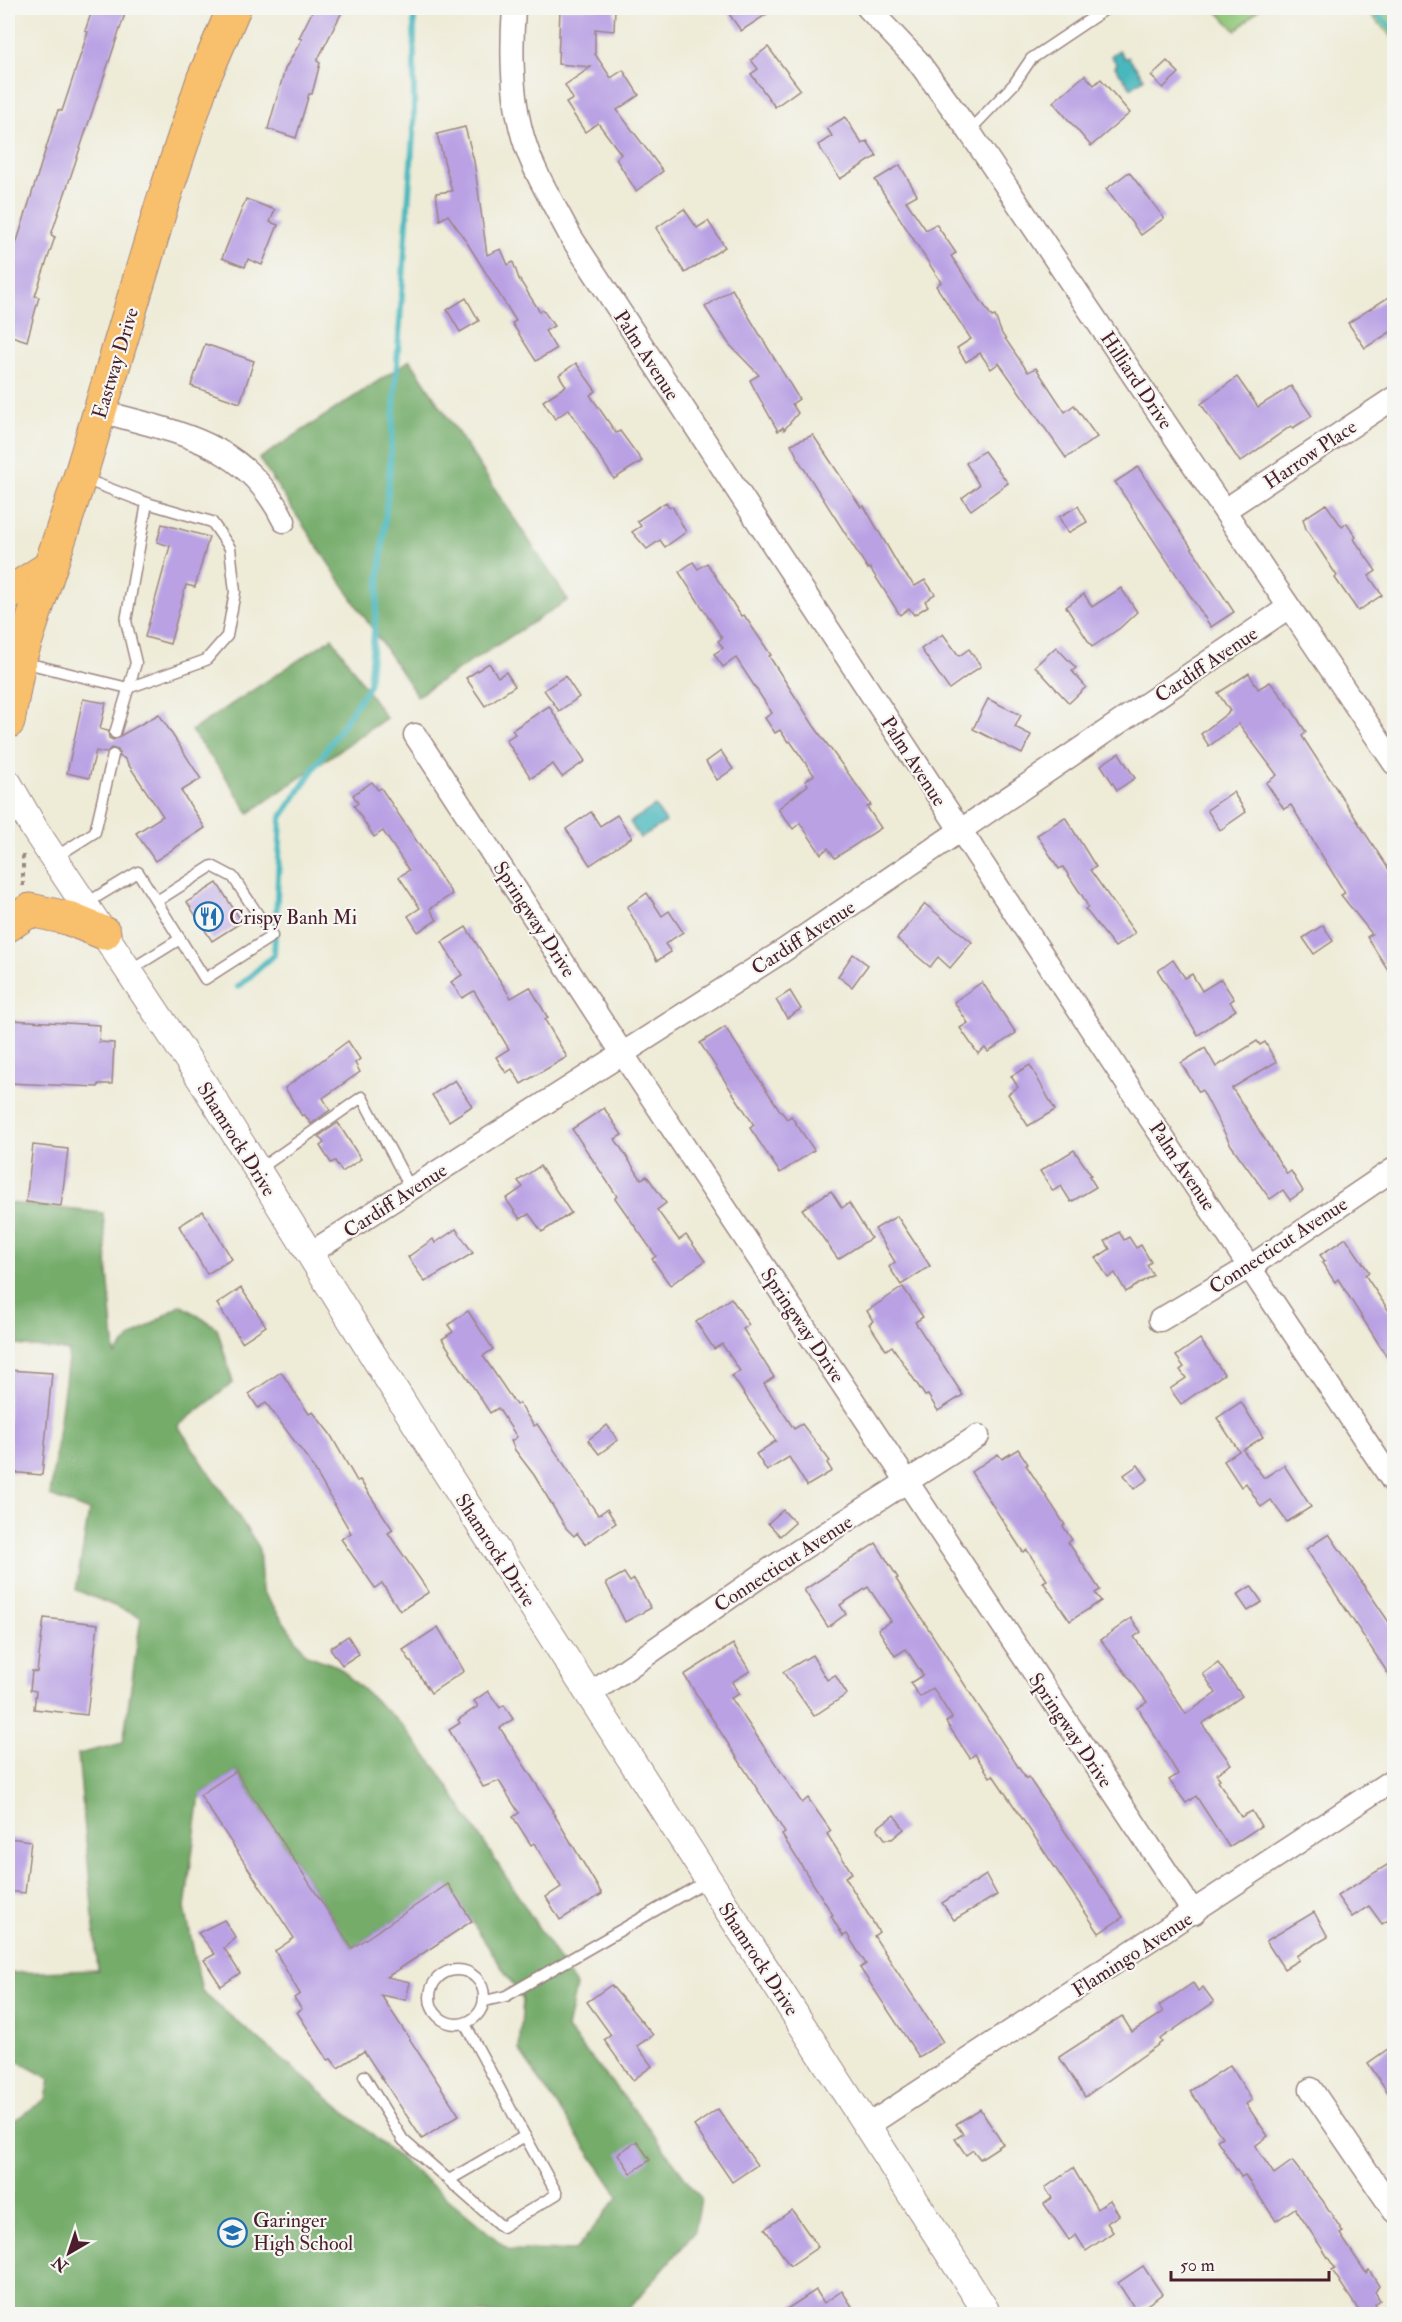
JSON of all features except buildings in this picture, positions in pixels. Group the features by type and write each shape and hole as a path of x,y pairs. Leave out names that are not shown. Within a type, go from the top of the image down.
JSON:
{"main road":[{"name":"Eastway Drive","path":"8,722 19,661 81,477 162,204 199,91 234,8"},
{"path":"8,594 50,567"},
{"path":"8,925 30,910 67,918 104,933"}],"street":[{"name":"Palm Avenue","path":"514,8 514,80 523,136 534,168 562,220 673,394 961,832 1395,1483"},
{"name":"Hilliard Drive","path":"868,8 918,60 969,131 1395,763"},
{"name":"Harrow Place","path":"1225,510 1395,398"},
{"path":"100,411 195,438 220,450 251,473 271,494 284,521"},
{"name":"Cardiff Avenue","path":"309,1254 624,1054 961,832 1289,607"},
{"name":"Springway Drive","path":"415,735 1194,1913"},
{"name":"Shamrock Drive","path":"8,783 54,858 202,1081 309,1254 708,1880 988,2314"},
{"name":"Connecticut Avenue","path":"1161,1320 1251,1266 1395,1169"},
{"name":"Connecticut Avenue","path":"590,1694 772,1568 978,1436"},
{"name":"Flamingo Avenue","path":"867,2126 1395,1779"},
{"path":"1311,2089 1395,2211"}],"lane":[{"path":"969,131 1014,84 1031,59 1107,8"},
{"path":"19,661 128,688 206,660 227,636 235,592 230,548 212,522 147,503 81,477"},
{"path":"115,733 136,663 126,621 147,503"},
{"path":"54,858 95,832 113,755"},
{"path":"85,904 138,872 205,979 272,936 233,877 212,866 157,901"},
{"path":"129,971 180,939"},
{"path":"257,1170 362,1097 411,1190"},
{"path":"484,2001 506,1996 708,1880"},
{"path":"449,1971 467,1972 481,1983 484,2001 477,2017 465,2024 451,2025 435,2015 429,1998 435,1981 449,1971"},
{"path":"364,2076 404,2140 502,2227 557,2194 465,2024"},
{"path":"449,2180 525,2136"}],"path":[{"path":"22,848 24,891"}],"green space":[{"path":"1214,8 1260,8 1236,31"},
{"path":"1364,8 1394,8 1394,39"},
{"path":"410,360 568,600 417,696 259,459"},
{"path":"332,638 386,718 249,813 223,773 191,731"},
{"path":"8,1203 103,1213 115,1355 130,1338 181,1305 217,1328 233,1383 178,1426 259,1547 262,1591 307,1655 337,1666 403,1726 438,1771 576,1986 567,2029 642,2119 701,2199 695,2231 625,2314 8,2314 8,2148 12,2122 46,2099 50,2079 8,2056 8,1994 11,1973 98,1970 78,1754 123,1743 141,1617 76,1590 89,1511 50,1496 69,1351 8,1344","holes":["236,1771 352,1948 448,1885 523,2000 519,2050 619,2196 575,2251 509,2250 202,1992 185,1908 200,1795"]}],"water":[{"path":"1119,50 1125,59 1128,57 1144,78 1131,88 1115,67 1117,64 1111,56"},
{"path":"655,806 666,822 640,838 630,822"}],"waterway":[{"path":"238,987 274,955 281,818 369,685 389,479 414,121 414,8"},
{"path":"1370,8 1394,30"}],"place":[{"name":"Crispy Banh Mi","path":"208,917"},
{"name":"Garinger High School","path":"232,2232"}]}
